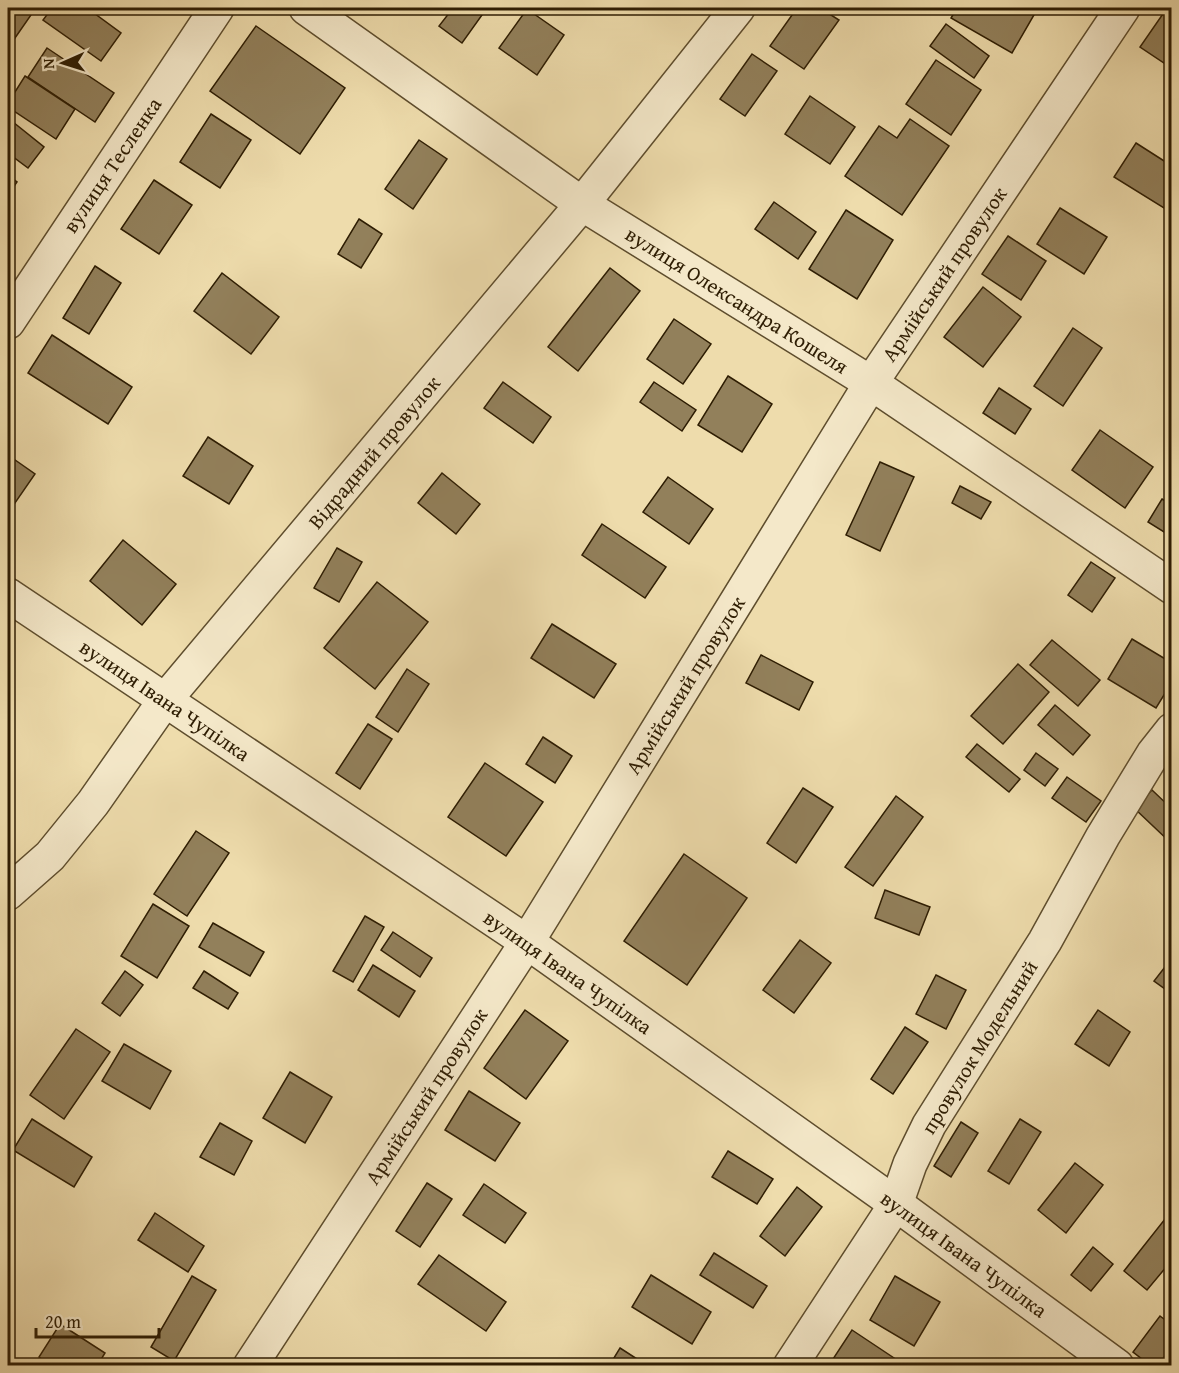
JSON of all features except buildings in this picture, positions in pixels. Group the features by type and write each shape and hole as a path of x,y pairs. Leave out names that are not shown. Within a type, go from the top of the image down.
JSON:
{"street":[{"name":"вулиця Тесленка","path":"8,322 217,8"},
{"name":"вулиця Олександра Кошеля","path":"306,8 582,204 871,383 1172,587"},
{"name":"Відрадний провулок","path":"8,893 50,856 93,803 165,700 582,204 738,8"},
{"name":"Армійський провулок","path":"250,1365 526,942 871,383 1123,8"},
{"name":"вулиця Івана Чупілка","path":"8,595 526,942 896,1204 1117,1365"},
{"name":"провулок Модельний","path":"790,1365 896,1204 910,1164 929,1125 1045,941 1103,836 1153,754 1172,730"}]}
